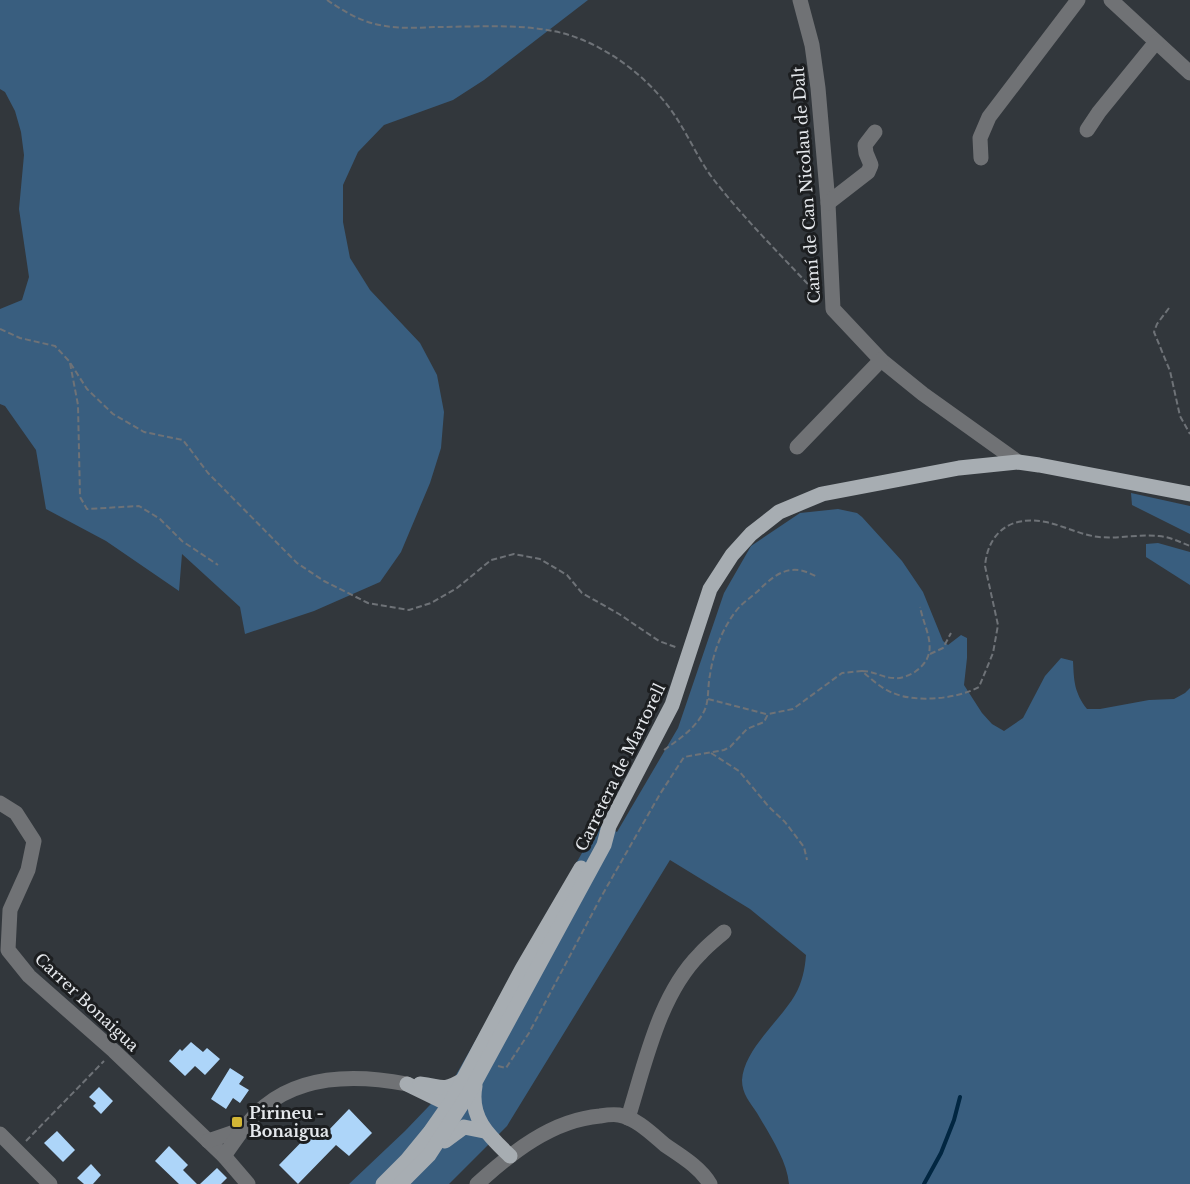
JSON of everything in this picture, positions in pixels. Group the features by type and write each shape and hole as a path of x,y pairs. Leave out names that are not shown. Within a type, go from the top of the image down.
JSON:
{"main road":[{"name":"Carretera de Martorell","path":"400,1184 432,1150 469,1082 487,1064 600,852 609,826 672,705 707,597 721,569 751,534 779,513 806,499 844,489 959,468 1018,462 1190,494"},
{"path":"383,1184 407,1160 469,1082 556,910 609,826"},
{"path":"451,1102 461,1096 475,1074 487,1064"},
{"path":"434,1092 469,1082"},
{"path":"469,1082 484,1131"},
{"path":"407,1084 424,1084 451,1102"},
{"path":"434,1092 436,1110 434,1127"},
{"path":"432,1150 446,1125 452,1106 451,1102"},
{"path":"432,1150 459,1129 470,1127 484,1131 510,1156"}],"street":[{"name":"Camí de Can Nicolau de Dalt","path":"800,0 812,45 828,203 833,309 881,360 1018,462"},
{"path":"981,158 980,138 989,117 1078,0"},
{"path":"1111,0 1190,73"},
{"path":"1087,130 1156,42"},
{"path":"828,203 868,172 871,165 865,145 875,132"},
{"path":"797,447 881,360"},
{"name":"Carrer Bonaigua","path":"0,803 16,813 34,841 28,870 10,910 8,950 29,976 114,1051 224,1156 248,1184"},
{"path":"628,1118 663,1009 699,954 724,932"},
{"path":"224,1156 243,1129 265,1106 283,1094 301,1087 344,1078 366,1078 407,1084"},
{"path":"477,1184 510,1156 542,1134 564,1123 603,1115 620,1115 628,1118 700,1170 710,1184"},
{"path":"208,1141 243,1129"},
{"path":"235,1169 243,1129"},
{"path":"0,1134 51,1184"}],"path":[{"path":"327,0 350,14 375,24 412,28 542,29 597,46 633,70 662,99 678,120 713,179 744,216 833,309"},
{"path":"1169,308 1156,324 1154,332 1170,370 1180,416 1190,434"},
{"path":"0,329 20,338 55,346 69,361 87,389 112,414 144,432 183,440 208,472 297,563 324,581 368,603 409,610 431,603 457,588 491,560 514,554 540,559 567,575 582,593 659,641 689,652"},
{"path":"69,361 78,405 80,497 87,509 108,510 139,506 160,519 182,541 218,565"},
{"path":"862,672 890,692 910,697 950,698 979,687 993,652 998,624 985,566 986,556 992,539 1005,527 1023,521 1044,522 1099,537 1162,536 1190,546"},
{"path":"645,758 664,750 685,735 702,716 708,699 710,674 718,644 736,611 767,582 781,573 804,570 817,577"},
{"path":"920,607 930,641 930,654"},
{"path":"708,699 768,714 793,709 842,673 870,671 895,679 913,674 930,654 943,648 951,633"},
{"path":"487,1064 506,1068 529,1033 601,897 684,757 711,753 730,747 747,729 764,722 768,714"},
{"path":"711,753 739,771 769,807 785,822 804,847 807,860"},
{"path":"17,1150 114,1051"}],"shaded area":[{"path":"0,0 588,0 484,80 453,100 384,125 358,152 343,185 343,222 350,258 370,290 420,343 437,375 444,412 441,448 430,483 401,552 380,582 314,611 245,634 240,607 182,554 179,591 106,541 46,509 36,450 5,406 0,404 0,309 22,300 29,277 19,209 24,155 21,132 15,111 5,92 0,89"},
{"path":"1131,493 1190,506 1190,534 1132,505"},
{"path":"838,509 857,513 862,517 902,561 923,592 943,641 948,645 961,635 967,638 964,685 982,713 992,724 1004,731 1023,718 1045,676 1061,658 1073,661 1079,697 1087,709 1100,709 1149,700 1174,699 1190,688 1190,1184 789,1184 781,1157 747,1098 742,1080 749,1057 797,990 803,976 806,955 750,909 670,860 507,1126 449,1184 349,1184 452,1082 599,823 617,832 678,728 724,593 751,546 800,513"},
{"path":"1158,543 1190,552 1190,585 1146,557 1146,544"}],"building":[{"path":"191,1042 203,1052 207,1048 220,1059 205,1075 195,1066 185,1076 169,1061 180,1049 182,1051"},
{"path":"230,1068 244,1077 239,1084 249,1090 240,1103 233,1098 226,1109 211,1099"},
{"path":"99,1087 113,1101 101,1114 93,1106 96,1103 89,1097"},
{"path":"349,1109 372,1133 349,1156 336,1145 298,1184 279,1165 317,1126 325,1134"},
{"path":"57,1131 75,1150 63,1162 44,1143"},
{"path":"169,1146 188,1165 183,1170 197,1184 179,1184 155,1161"},
{"path":"91,1164 101,1175 93,1184 84,1184 77,1178"},
{"path":"217,1168 227,1178 221,1184 200,1184"}],"waterway":[{"path":"924,1184 941,1153 960,1097"}],"place":[{"name":"Pirineu - Bonaigua","path":"237,1122"}]}
